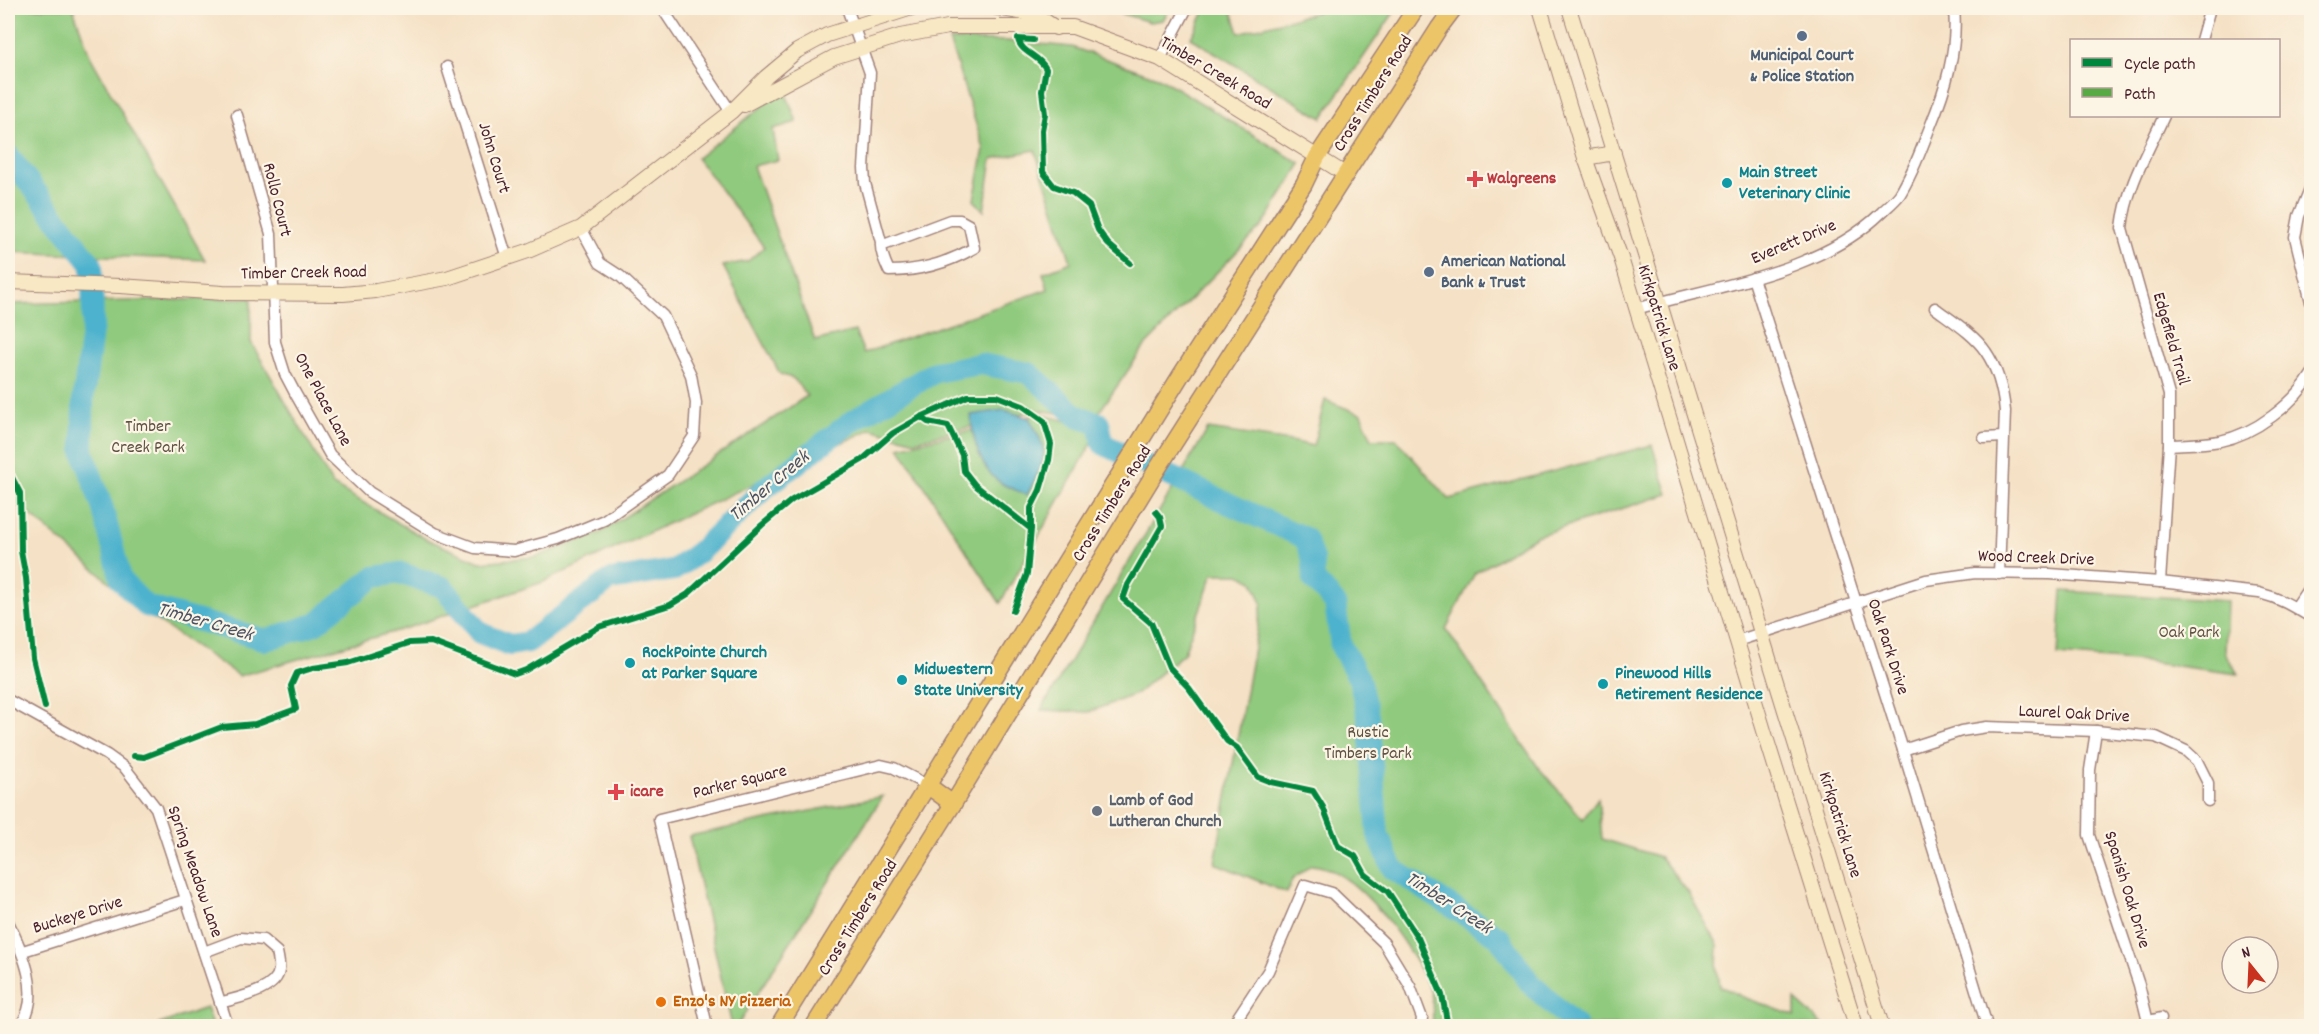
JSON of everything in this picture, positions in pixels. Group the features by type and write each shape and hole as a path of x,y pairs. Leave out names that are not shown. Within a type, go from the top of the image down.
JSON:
{"main road":[{"name":"Cross Timbers Road","path":"779,1026 1159,412 1304,184 1317,157 1416,8"},
{"name":"Cross Timbers Road","path":"814,1026 1184,426 1438,28 1454,8"},
{"path":"927,785 953,804"}],"street":[{"path":"662,8 731,112"},
{"path":"847,8 870,73 865,176 881,242 880,246 889,271 915,270 962,255 974,248 969,225 960,220 950,220 880,246"},
{"name":"Timber Creek Road","path":"8,282 223,293 343,294 376,291 447,278 556,240 581,228 731,112 765,77 797,51 827,35 912,8"},
{"name":"Timber Creek Road","path":"997,8 1036,15 1056,28"},
{"path":"1160,59 1187,8"},
{"name":"Kirkpatrick Lane","path":"1540,8 1585,158 1621,258 1856,1026"},
{"name":"Kirkpatrick Lane","path":"1569,8 1882,1026"},
{"name":"Everett Drive","path":"1636,309 1753,278 1820,254 1851,237 1899,196 1915,166 1950,69 1956,30 1954,8"},
{"path":"2201,39 2210,8"},
{"name":"Timber Creek Road","path":"731,112 824,62 900,36 948,27 1072,27 1160,59 1345,174"},
{"name":"John Court","path":"447,67 507,258"},
{"name":"Rollo Court","path":"237,115 271,234 272,294"},
{"name":"Edgefield Trail","path":"2160,582 2169,445 2169,395 2122,228 2123,215 2134,181 2164,117"},
{"path":"1585,158 1614,153"},
{"path":"2312,184 2299,216 2295,237 2312,306"},
{"name":"One Place Lane","path":"272,294 275,342 285,374 330,455 369,492 435,533 475,548 514,551 558,539 604,520 668,475 694,436 696,403 691,375 663,316 620,276 600,263 581,228"},
{"name":"Oak Park Drive","path":"1753,278 1903,750 1987,1026"},
{"path":"1935,308 1986,351 2004,396 1999,574"},
{"path":"2169,445 2208,443 2235,436 2274,413 2297,394 2312,374"},
{"path":"1984,438 2003,437"},
{"name":"Wood Creek Drive","path":"1761,633 1945,576 1975,573 2050,574 2160,582 2259,593 2275,597 2312,618"},
{"path":"2296,607 2312,583"},
{"path":"1737,641 1761,633"},
{"name":"Spring Meadow Lane","path":"8,700 107,754 125,768 156,808 228,1026"},
{"name":"Laurel Oak Drive","path":"1903,750 1961,731 1987,727 2096,731 2156,737 2186,751 2197,761 2208,783 2208,801"},
{"name":"Spanish Oak Drive","path":"2096,731 2090,770 2089,835 2139,985 2149,1024 2161,1017"},
{"name":"Parker Square","path":"707,1026 659,819 881,765 894,768 927,785"},
{"path":"1232,1026 1268,971 1305,885 1332,893 1384,943 1410,986 1422,1018 1421,1026"},
{"name":"Buckeye Drive","path":"20,1026 31,996 23,951 185,900"},
{"path":"8,922 23,951"},
{"name":"Spring Meadow Lane","path":"204,952 241,938 263,940 277,952 279,972 272,984 257,992 220,1003"}],"green space":[{"path":"8,8 73,8 90,56 205,260 8,252"},
{"path":"1102,8 1170,8 1163,20 1150,22"},
{"path":"1206,8 1231,8 1239,33 1332,8 1397,8 1322,118 1191,38"},
{"name":"Timber Creek Park","path":"949,40 1008,41 1072,47 1160,78 1301,164 1263,225 1145,346 1095,418 1036,410 915,441 871,429 543,582 407,628 239,676 147,614 8,496 8,304 251,298 251,342 333,485 426,539 480,562 535,557 600,533 807,396 794,379 780,374 723,266 748,261 764,247 697,158 784,89 797,122 773,129 778,160 753,166 815,341 855,331 864,353 1048,289 1043,273 1071,262 1035,150 992,159 984,211 974,200 984,149"},
{"name":"Rustic Timbers Park","path":"1325,400 1361,414 1372,439 1396,439 1449,499 1652,445 1668,494 1536,536 1475,573 1446,629 1538,767 1583,819 1598,798 1602,839 1660,857 1688,892 1718,945 1717,967 1720,986 1795,1016 1795,1000 1824,1026 1433,1026 1430,990 1411,954 1382,913 1347,880 1329,869 1311,865 1292,880 1287,893 1215,863 1262,603 1253,581 1240,574 1213,574 1184,653 1136,694 1089,712 1041,710 1208,429 1313,446"},
{"path":"1039,414 1100,429 1000,603 899,447"},
{"name":"Oak Park","path":"2062,591 2227,601 2225,653 2238,674 2146,662 2058,655"},
{"path":"883,796 737,1026 732,1026 689,836"},
{"path":"206,1008 212,1026 154,1026"}],"water":[{"path":"1004,410 1029,418 1041,441 1042,465 1027,495 1004,485 994,477 983,462 975,443 971,415"}],"waterway":[{"name":"Timber Creek","path":"8,155 92,265 93,324 83,400 83,451 103,509 121,580 146,606 266,640 315,624 374,577 400,573 443,587 480,633 510,645 528,642 610,580 674,570 699,552 765,488 852,421 935,372 980,364 1029,373 1077,416 1099,423 1103,444 1305,538 1313,559 1314,580 1335,603 1341,646 1359,679 1368,716 1378,835 1393,869 1499,937 1530,983 1576,1026"}],"marked path":[{"path":"857,9 862,8"}],"cycle path":[{"path":"1033,40 1018,39 1023,48 1039,60 1046,69 1042,91 1045,114 1042,130 1043,172 1054,186 1073,193 1089,206 1098,230 1108,244 1130,263"},
{"path":"1013,611 1027,574 1031,529 1031,508 1040,490 1049,460 1051,444 1044,421 1023,406 997,396 968,396 921,417 928,422 948,426 962,455 964,471 975,485 1031,529"},
{"path":"134,756 144,757 222,727 255,724 296,709 291,686 297,673 313,668 348,663 409,643 431,642 515,674 526,670 599,627 670,605 688,594 792,500 862,460 893,433 921,417"},
{"path":"8,470 20,493 21,551 26,578 33,658 45,707"},
{"path":"1156,512 1162,526 1128,585 1123,599 1151,623 1169,667 1189,688 1227,741 1237,748 1258,777 1313,791 1323,807 1338,846 1355,856 1365,874 1388,892 1418,938 1442,995 1448,1026"}],"place":[{"name":"Municipal Court & Police Station","path":"1802,36"},
{"name":"Walgreens","path":"1475,179"},
{"name":"Main Street Veterinary Clinic","path":"1727,183"},
{"name":"American National Bank & Trust","path":"1429,272"},
{"name":"RockPointe Church at Parker Square","path":"630,663"},
{"name":"Midwestern State University","path":"902,680"},
{"name":"Pinewood Hills Retirement Residence","path":"1603,684"},
{"name":"icare","path":"616,792"},
{"name":"Lamb of God Lutheran Church","path":"1097,811"},
{"name":"Enzo's NY Pizzeria","path":"661,1002"}]}
